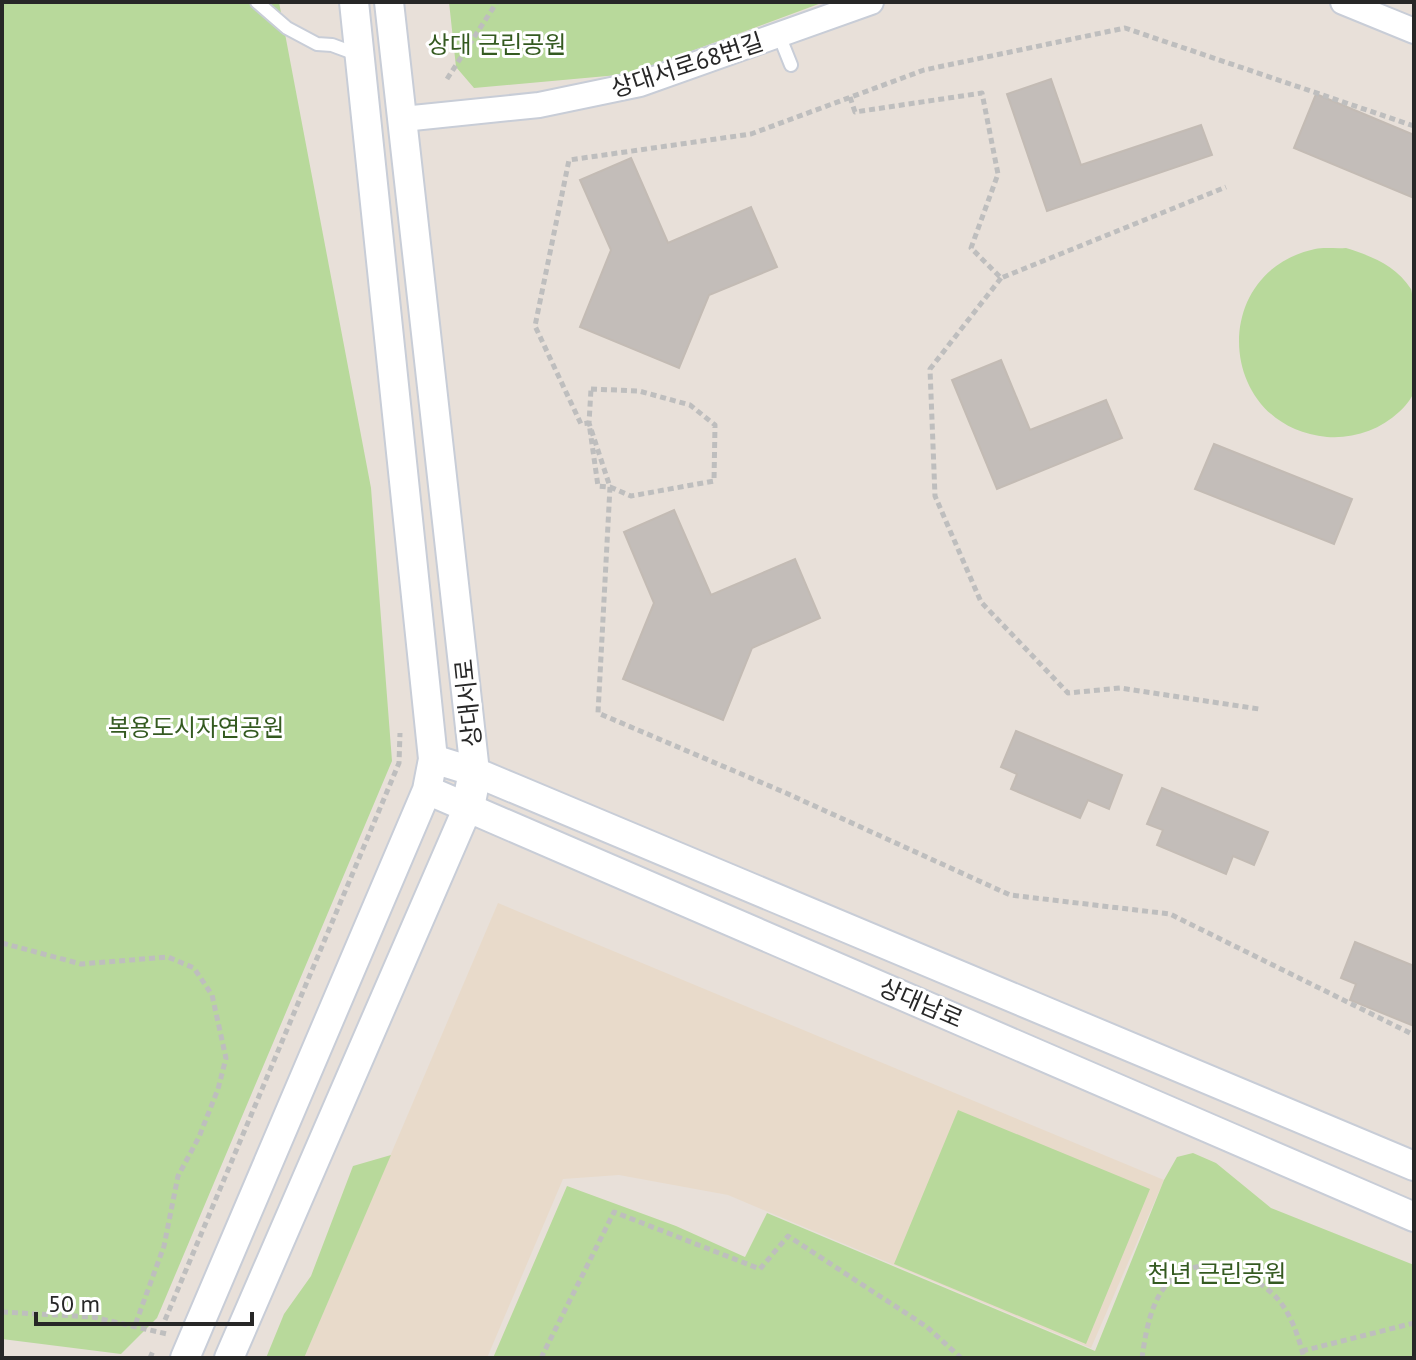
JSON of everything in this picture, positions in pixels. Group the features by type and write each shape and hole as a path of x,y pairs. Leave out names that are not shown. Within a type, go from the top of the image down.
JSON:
{"main road":[{"name":"상대서로","path":"468,807 475,772"}],"street":[{"name":"상대서로","path":"185,1358 427,790 433,759 354,2"},
{"name":"상대서로","path":"389,2 475,772"},
{"name":"상대서로68번길","path":"403,119 539,105 640,84 871,2"},
{"path":"1343,2 1414,31"},
{"name":"상대남로","path":"433,759 475,772 1414,1166"},
{"name":"상대남로","path":"427,790 1414,1217"},
{"name":"상대서로","path":"229,1358 468,807"}],"lane":[{"path":"257,2 287,28 317,44 332,45 359,55"},
{"path":"779,35 791,65"}],"path":[{"path":"447,79 497,2"},
{"path":"589,423 581,424 535,326 569,160 751,134 924,70 1125,28 1414,126"},
{"path":"850,97 855,112 982,93 998,174 971,248 1001,278"},
{"path":"1226,187 1001,278 930,369 935,496 981,602 1068,693 1120,688 1259,709"},
{"path":"591,389 639,391 690,405 715,425 714,481 631,496 610,487 598,486 589,423 591,389"},
{"path":"589,423 610,487 598,713 786,793 1010,895 1170,914 1414,1035"},
{"path":"165,1320 399,763 400,729"},
{"path":"2,943 81,964 168,957 194,968 212,995 226,1058 199,1137 178,1176 164,1246 134,1328 93,1317 2,1312"},
{"path":"541,1358 614,1212 760,1269 788,1236 927,1327 961,1358"},
{"path":"1142,1358 1150,1318 1163,1288 1189,1267 1213,1264 1255,1281 1277,1298 1290,1318 1304,1358"},
{"path":"1302,1351 1414,1323"},
{"path":"150,1358 153,1351"}],"shaded area":[{"path":"498,903 1164,1180 1091,1348 728,1195 619,1175 563,1179 487,1358 304,1358"}],"green space":[{"name":"복용도시자연공원","path":"2,2 279,2 371,488 392,761 157,1318 121,1354 2,1339"},
{"name":"상대 근린공원","path":"449,2 824,2 629,74 474,88 456,67"},
{"path":"1346,248 1383,263 1411,289 1414,392 1401,410 1375,428 1347,436 1327,437 1290,427 1264,407 1246,379 1239,348 1242,316 1256,287 1280,263 1315,249"},
{"path":"958,1110 1150,1189 1086,1344 894,1264"},
{"name":"천년 근린공원","path":"1193,1153 1216,1163 1271,1208 1414,1265 1414,1358 493,1358 567,1186 676,1226 745,1257 767,1213 1095,1351 1164,1180 1177,1157"},
{"path":"391,1155 304,1358 266,1358 284,1314 311,1276 353,1166"}],"building":[{"path":"1051,79 1081,165 1201,125 1212,155 1047,211 1007,94"},
{"path":"1316,94 1414,135 1414,198 1294,148"},
{"path":"631,158 668,243 751,207 777,267 709,295 679,368 580,327 611,250 580,180"},
{"path":"1001,360 1030,430 1106,400 1122,438 997,489 952,380"},
{"path":"1214,444 1352,499 1334,544 1195,489"},
{"path":"674,510 711,595 795,559 820,618 752,648 723,720 623,679 654,603 624,532"},
{"path":"1016,731 1122,775 1109,809 1088,800 1080,818 1011,789 1017,774 1001,767"},
{"path":"1162,788 1268,832 1254,865 1233,856 1226,874 1157,845 1163,830 1147,824"},
{"path":"1355,942 1414,966 1414,1026 1350,1000 1356,984 1341,978"}]}
